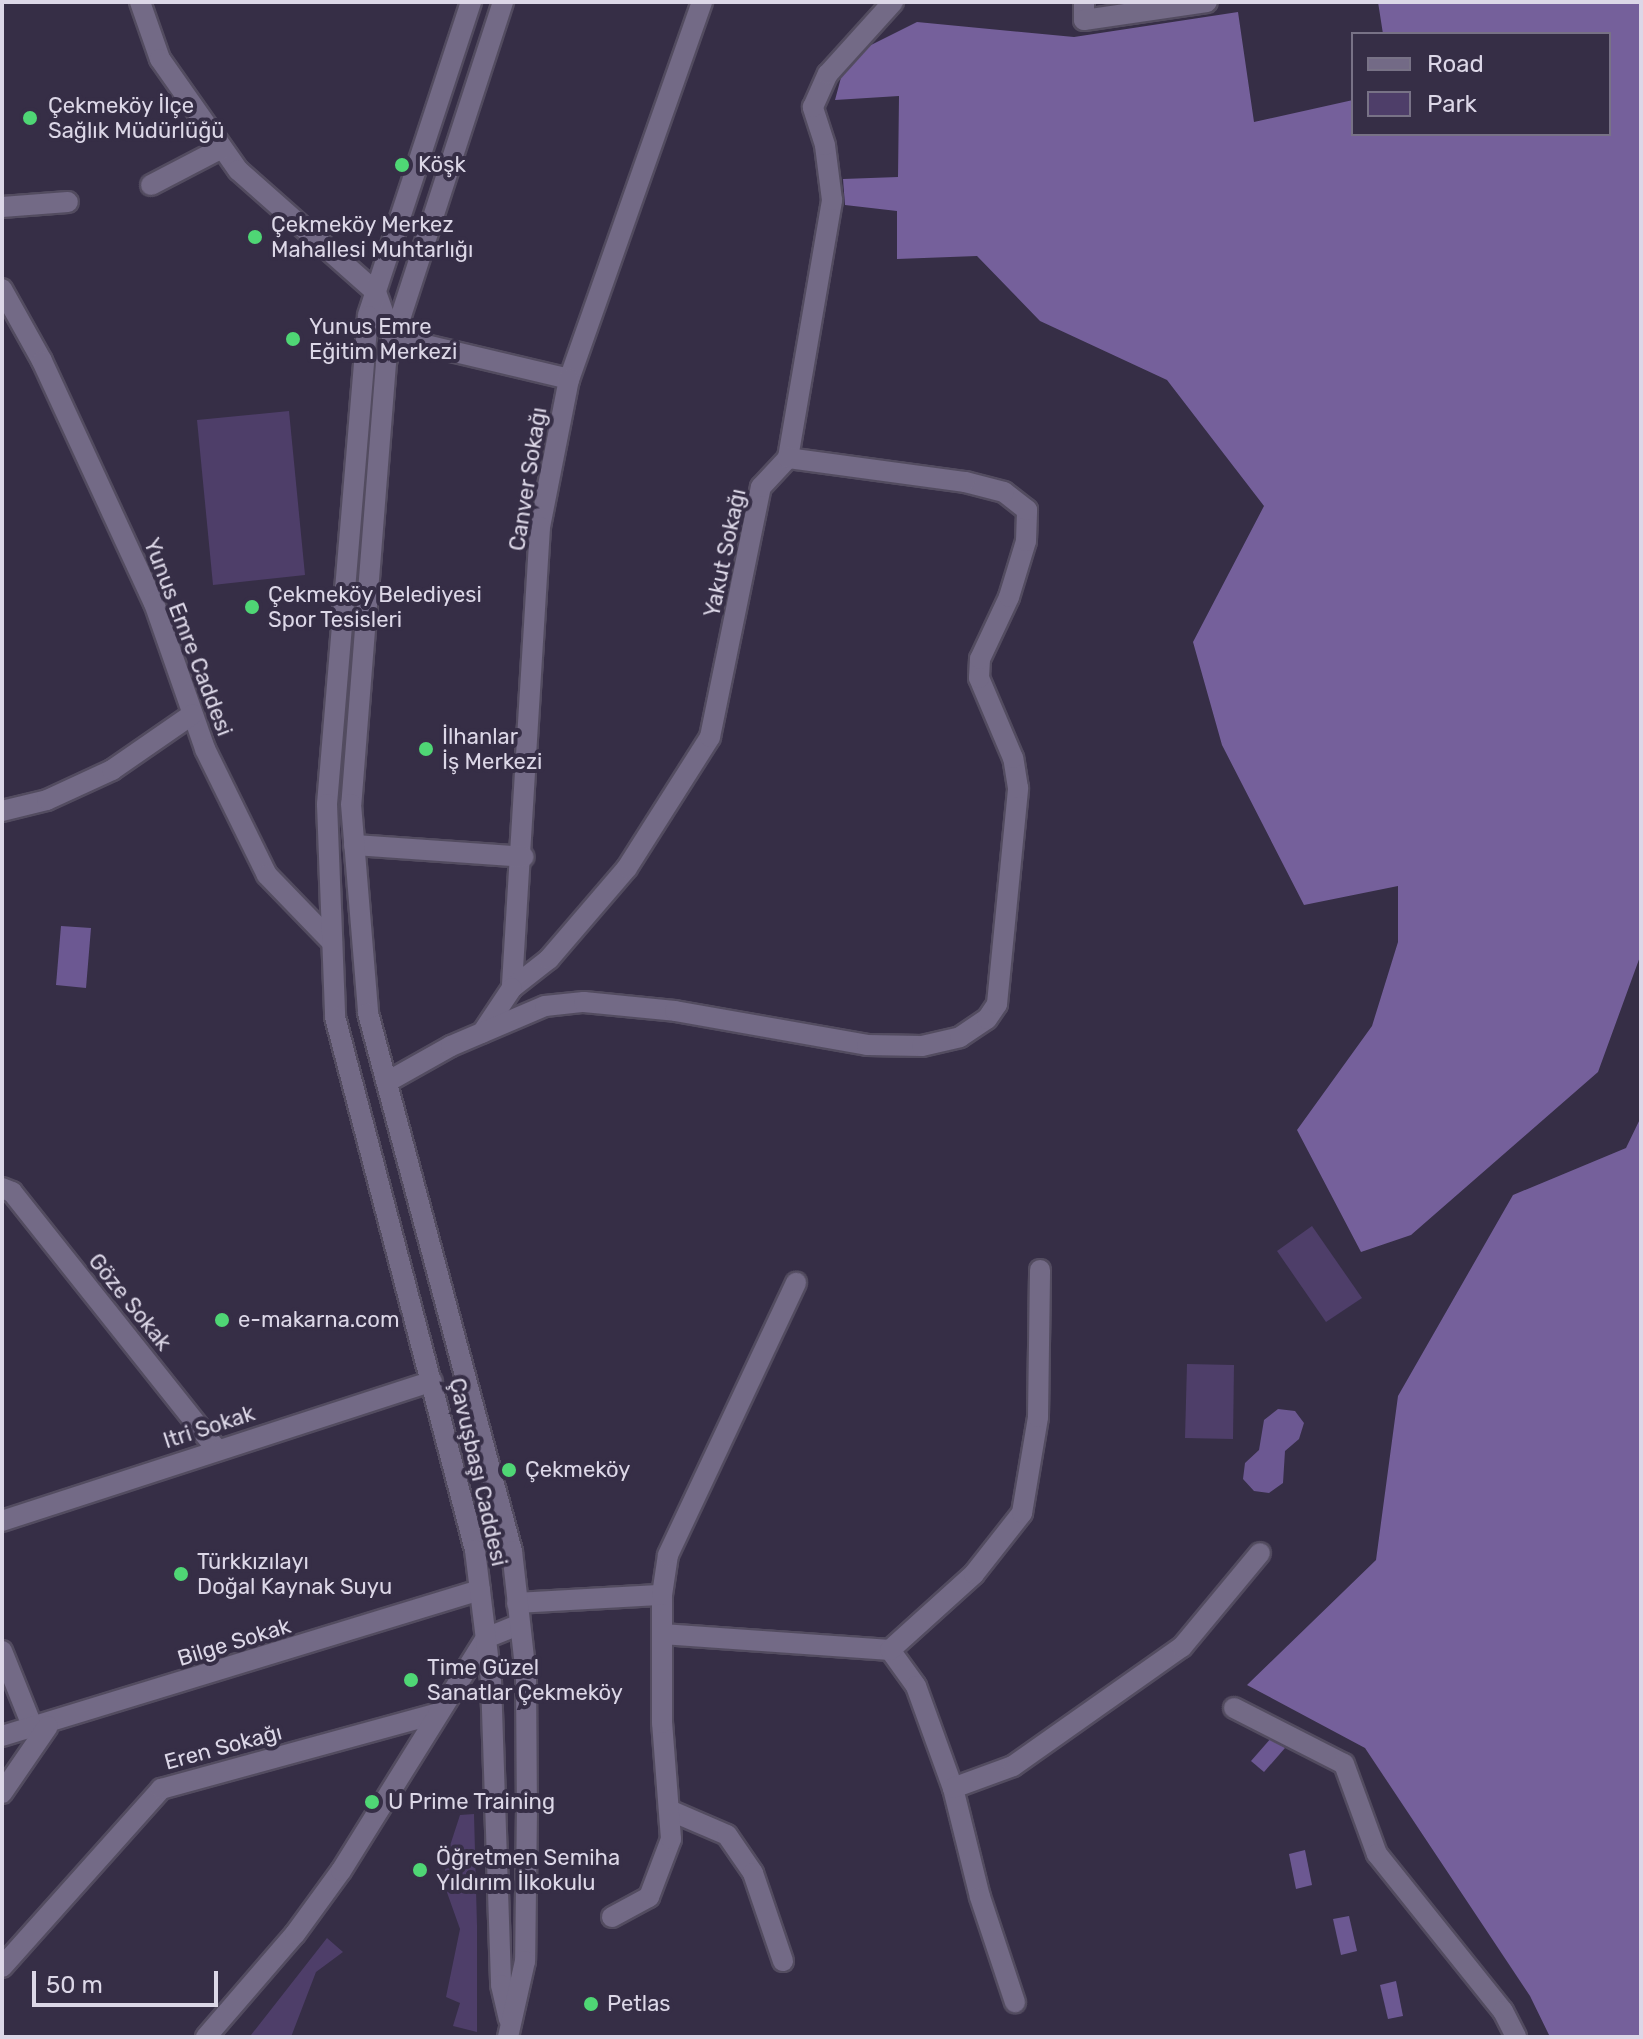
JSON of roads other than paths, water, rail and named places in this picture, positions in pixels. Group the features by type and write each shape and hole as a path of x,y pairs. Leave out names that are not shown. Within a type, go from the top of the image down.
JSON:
{"street":[{"path":"140,2 160,59 238,170 376,292"},
{"name":"Çavuşbaşı Caddesi","path":"471,2 368,316 327,804 335,1017 475,1550 486,1638 501,1985 509,2030"},
{"name":"Çavuşbaşı Caddesi","path":"503,2 392,337 356,728 354,845 368,1013 512,1551 526,1676 525,1961 509,2030"},
{"name":"Canver Sokağı","path":"512,988 524,857 540,527 569,379 702,2"},
{"path":"387,1082 482,1033 545,1006 584,1002 675,1011 867,1045 922,1046 960,1037 987,1019 997,1004 1018,788 1013,758 979,678 980,659 1009,597 1026,541 1027,510 1004,492 965,482 788,458 832,200 825,145 813,107 828,74 893,2"},
{"path":"1084,11 1207,2"},
{"path":"151,185 222,148"},
{"path":"2,207 68,202"},
{"name":"Yunus Emre Caddesi","path":"2,289 42,361 154,603 193,714 267,875 332,942"},
{"name":"Çavuşbaşı Caddesi","path":"376,292 392,337"},
{"path":"392,337 569,379"},
{"name":"Yakut Sokağı","path":"512,988 549,959 627,868 710,737 761,487 788,458"},
{"path":"2,811 47,800 112,770 193,714"},
{"path":"354,845 524,857"},
{"path":"332,942 360,944"},
{"path":"482,1033 512,988"},
{"name":"Göze Sokak","path":"2,1188 12,1192 217,1450"},
{"path":"662,1634 890,1650 974,1574 1022,1513 1038,1417 1040,1270"},
{"path":"612,1917 649,1897 671,1839 662,1634 662,1595 668,1555 796,1283"},
{"name":"Itri Sokak","path":"2,1521 432,1381"},
{"path":"953,1788 1013,1766 1182,1647 1260,1553"},
{"name":"Bilge Sokak","path":"2,1736 40,1727 480,1590"},
{"path":"517,1603 662,1595"},
{"path":"206,2037 295,1934 341,1871 435,1714 486,1638 519,1625"},
{"path":"890,1650 916,1686 953,1788 980,1897 1015,2002"},
{"path":"2,1651 40,1727 2,1793"},
{"path":"1234,1708 1344,1764 1377,1854 1503,2011 1516,2037"},
{"name":"Eren Sokağı","path":"2,1967 161,1789 435,1714"},
{"path":"669,1810 727,1835 753,1873 783,1961"}],"place":[{"name":"Çekmeköy İlçe Sağlık Müdürlüğü","path":"30,118"},
{"name":"Köşk","path":"402,165"},
{"name":"Çekmeköy Merkez Mahallesi Muhtarlığı","path":"255,237"},
{"name":"Yunus Emre Eğitim Merkezi","path":"293,339"},
{"name":"Çekmeköy Belediyesi Spor Tesisleri","path":"252,607"},
{"name":"İlhanlar İş Merkezi","path":"426,749"},
{"name":"e-makarna.com","path":"222,1320"},
{"name":"Çekmeköy","path":"509,1470"},
{"name":"Türkkızılayı Doğal Kaynak Suyu","path":"181,1574"},
{"name":"Time Güzel Sanatlar Çekmeköy","path":"411,1680"},
{"name":"U Prime Training","path":"372,1802"},
{"name":"Öğretmen Semiha Yıldırım İlkokulu","path":"420,1870"},
{"name":"Petlas","path":"591,2004"}]}
